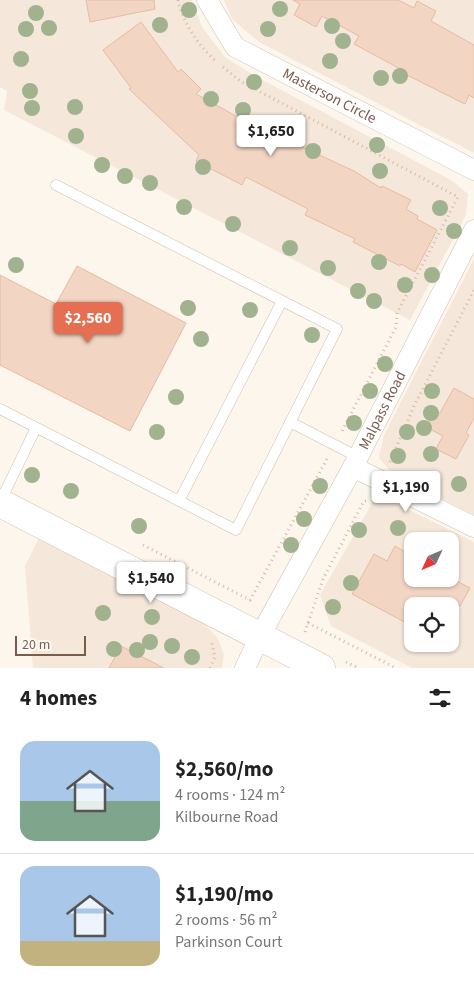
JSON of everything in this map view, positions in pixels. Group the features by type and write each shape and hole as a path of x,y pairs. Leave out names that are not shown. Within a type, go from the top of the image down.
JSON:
{"street":[{"name":"Masterson Circle","path":"207,0 235,47 474,170"},
{"name":"Malpass Road","path":"245,668 260,636 356,462 474,230"},
{"path":"356,462 474,527"},
{"path":"0,502 260,636 332,664"}],"lane":[{"path":"0,409 236,530 337,329 56,184"},
{"path":"179,501 282,301"},
{"path":"290,422 335,445 356,462"},
{"path":"0,502 36,428"}],"path":[{"path":"136,541 250,600 335,445 396,327 397,314 458,197 240,81 203,51 181,11 178,0"},
{"path":"396,467 389,463 414,406 474,290"},
{"path":"310,637 305,632 323,580 364,501 374,500"},
{"path":"308,623 396,668"},
{"path":"332,664 359,668"}],"shaded area":[{"path":"0,0 192,0 202,27 225,57 255,76 451,180 468,194 466,215 410,320 4,110 7,91 0,87"},
{"path":"224,0 474,0 474,153 259,42 232,19"},
{"path":"474,259 474,515 392,473 379,458 384,435"},
{"path":"377,494 454,532 404,532 404,588 459,588 459,535 474,542 474,668 412,668 331,626 320,595"},
{"path":"39,538 198,618 217,637 224,654 222,668 33,668 25,566"}],"building":[{"path":"86,0 154,0 155,9 90,22"},
{"path":"293,0 398,0 414,8 417,1 436,11 431,21 474,45 474,98 469,95 465,104 405,74 406,72 354,44 359,36 322,16 316,27 294,15 300,4"},
{"path":"141,22 178,72 181,69 201,89 196,94 245,121 247,116 301,144 300,146 354,171 381,188 382,186 411,200 406,209 418,216 417,219 437,230 415,272 353,242 355,239 305,215 308,209 246,177 242,185 196,161 199,155 129,89 131,88 103,50"},
{"path":"77,266 186,323 130,431 0,365 0,275 56,304"},
{"path":"454,388 474,399 474,418 466,433 469,435 456,459 436,449 443,436 426,427 435,411 440,413"},
{"path":"395,546 404,551 404,588 459,588 459,582 470,588 460,606 459,597 404,597 404,622 352,594 374,554 387,561"},
{"path":"121,646 164,668 109,668"}]}
